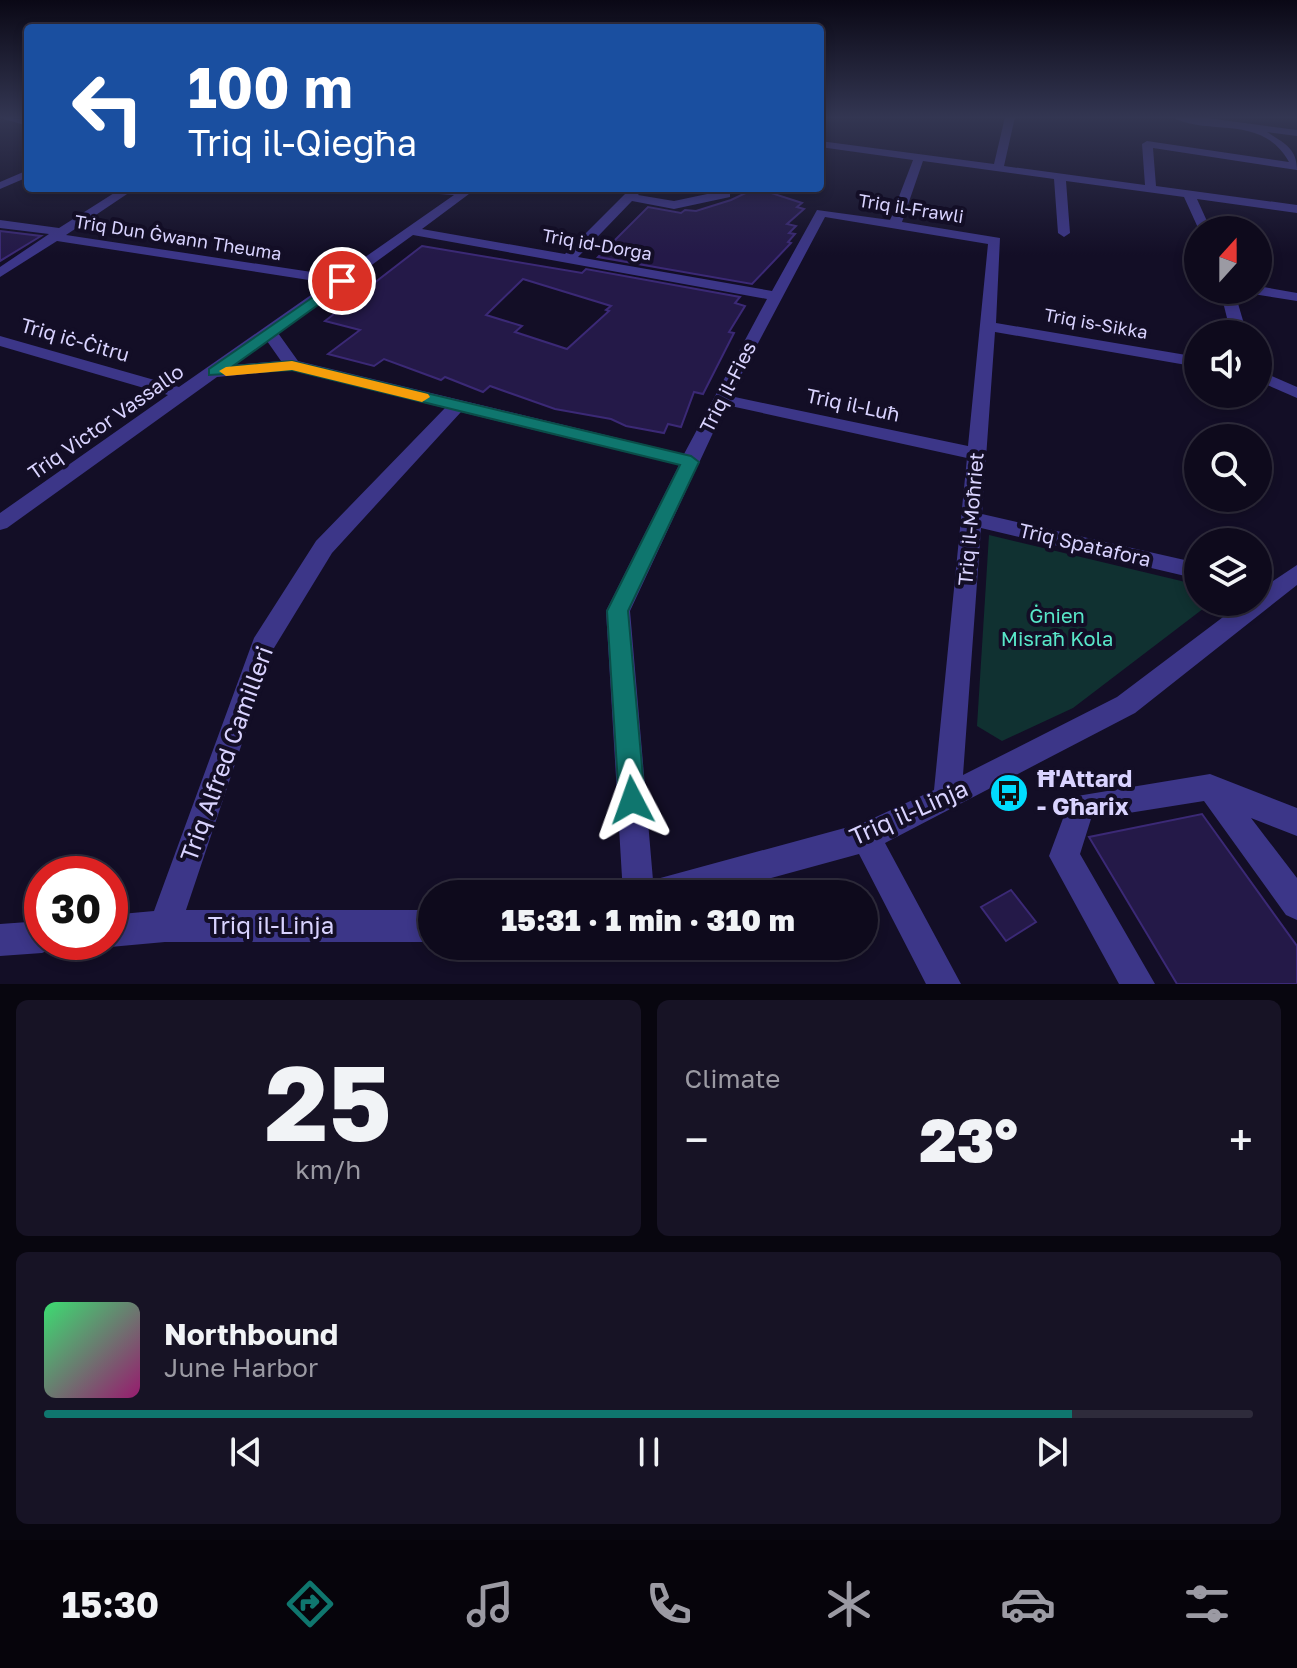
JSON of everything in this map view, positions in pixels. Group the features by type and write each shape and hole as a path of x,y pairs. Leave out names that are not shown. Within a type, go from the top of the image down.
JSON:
{"street":[{"path":"895,225 917,163"},
{"path":"958,163 1297,209"},
{"path":"998,169 999,163"},
{"path":"1149,163 1151,190"},
{"path":"1270,163 1297,167"},
{"path":"0,186 24,175"},
{"path":"1060,178 1064,233"},
{"path":"0,273 89,211 123,192"},
{"name":"Triq Victor Vassallo","path":"0,523 465,192"},
{"path":"569,258 634,192 674,205 726,194"},
{"path":"1189,195 1199,216"},
{"name":"Triq il-Frawli","path":"821,213 995,241"},
{"name":"Triq il-Fies","path":"638,880 618,611 720,399 821,213"},
{"name":"Triq Dun Ġwann Theuma","path":"0,224 342,281"},
{"name":"Triq id-Dorga","path":"412,231 776,296"},
{"name":"Triq il-Moħriet","path":"947,798 995,241"},
{"path":"1272,293 1297,297"},
{"name":"Triq is-Sikka","path":"986,326 1184,360"},
{"path":"270,333 292,365"},
{"name":"Triq iċ-Ċitru","path":"0,341 184,394"},
{"path":"215,372 292,365 691,462"},
{"path":"1272,381 1297,393"},
{"name":"Triq il-Luħ","path":"720,399 976,454"},
{"name":"Triq Alfred Camilleri","path":"165,926 263,645 324,547 456,406"},
{"name":"Triq Spatafora","path":"972,519 1184,568"},
{"name":"Triq il-Linja","path":"708,880 866,837 1126,705 1277,582"},
{"path":"1138,984 1064,856 1081,807 1210,787 1297,822"},
{"path":"1210,787 1297,904"},
{"path":"866,837 944,984"},
{"name":"Triq il-Linja","path":"128,929 165,926 418,926"},
{"path":"0,940 24,938"}],"green space":[{"name":"Ġnien Misraħ Kola","path":"989,535 1184,582 1184,616 1194,616 1073,708 1002,741 977,726"}],"building":[{"path":"748,192 768,192 802,203 797,207 804,209 787,224 796,226 789,233 795,234 788,242 791,243 752,284 598,257 648,207 681,213 731,200"},
{"path":"0,231 41,236 0,261"},
{"path":"422,246 582,273 586,269 740,297 735,303 745,306 729,332 734,333 703,394 694,392 681,427 668,424 664,433 555,409 490,386 483,392 384,359 374,366 328,354 360,330 325,321","holes":["523,279 611,306 567,349 515,332 522,326 486,315"]},
{"path":"1202,814 1297,946 1297,984 1177,984 1089,837"},
{"path":"1011,890 1036,922 1006,941 981,907"}],"slow traffic":[{"path":"226,371 292,365 422,397"}],"place":[{"name":"Ħ'Attard - Għarix","path":"1009,793"}],"route":[{"path":"342,281 215,372 292,365 691,462 618,611 632,800"}]}
